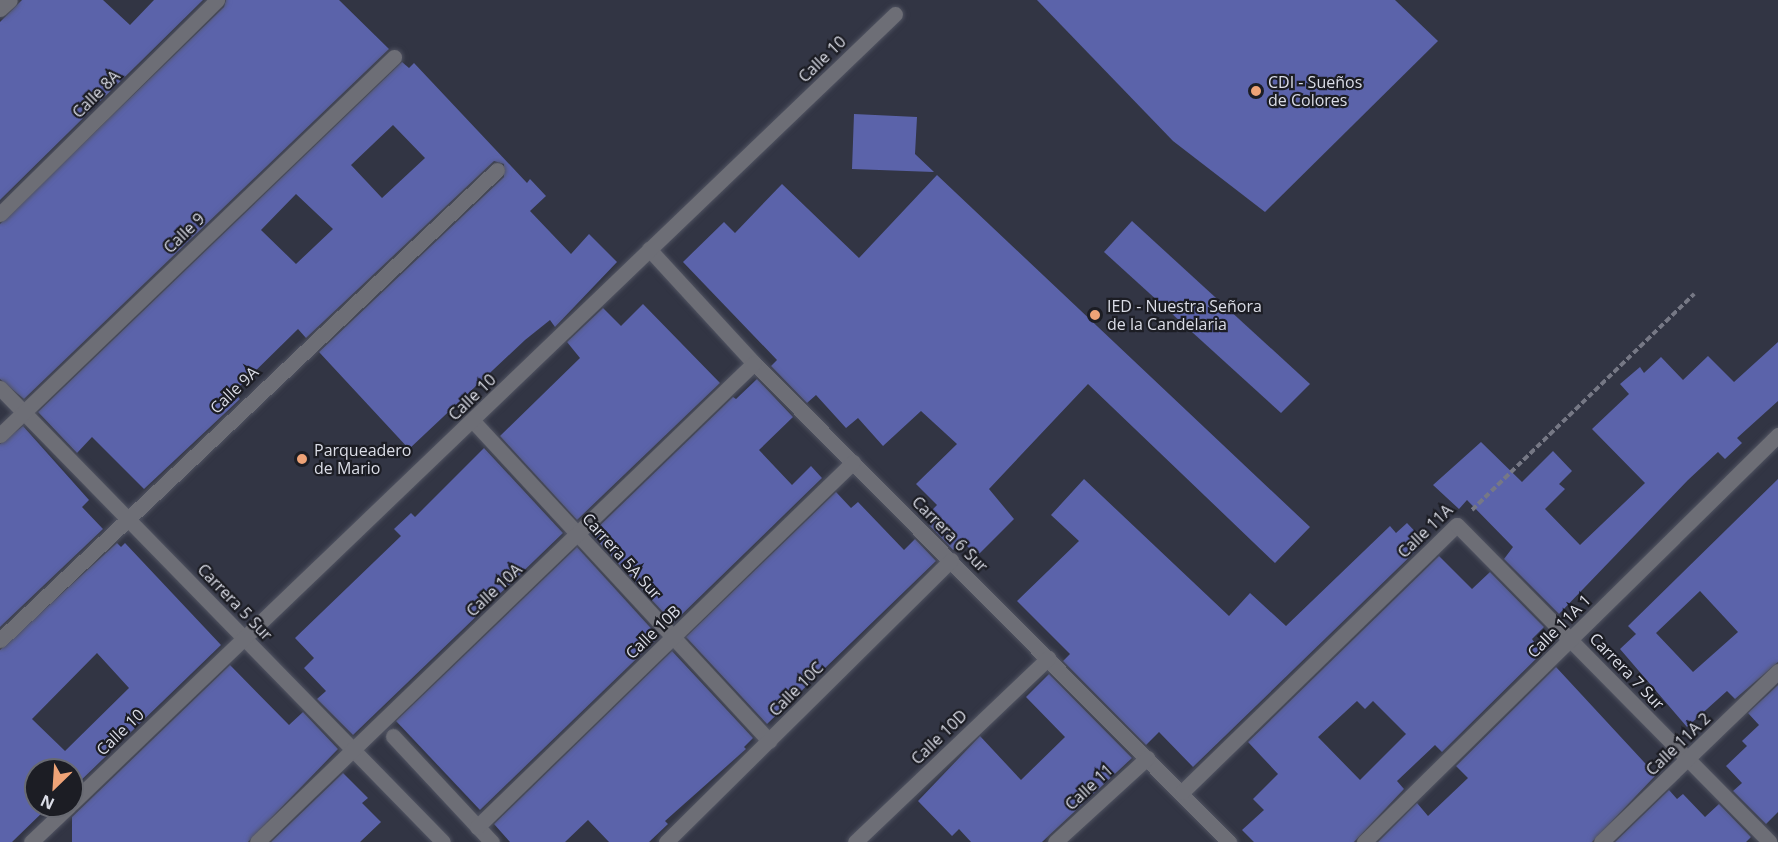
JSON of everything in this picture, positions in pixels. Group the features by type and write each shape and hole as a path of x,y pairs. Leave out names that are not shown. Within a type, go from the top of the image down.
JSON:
{"street":[{"path":"0,9 10,0"},
{"name":"Calle 8A","path":"0,214 217,0"},
{"name":"Calle 10","path":"84,791 473,421 895,14"},
{"name":"Calle 9","path":"0,435 394,57"},
{"name":"Calle 9A","path":"0,640 497,170"},
{"name":"Carrera 6 Sur","path":"649,249 754,363 1182,792 1229,842"},
{"name":"Calle 10A","path":"257,842 754,363"},
{"name":"Carrera 5 Sur","path":"0,388 244,638 355,747 444,842"},
{"name":"Carrera 5A Sur","path":"473,421 770,741"},
{"name":"Calle 11A 1","path":"1364,842 1778,435"},
{"name":"Calle 10B","path":"477,826 853,462"},
{"name":"Carrera 7 Sur","path":"1456,525 1770,842"},
{"name":"Calle 11A","path":"1182,792 1456,525"},
{"name":"Calle 10C","path":"666,842 951,560"},
{"name":"Calle 10D","path":"855,842 1048,658"},
{"name":"Calle 11A 2","path":"1601,842 1778,671"},
{"path":"393,736 492,842"},
{"name":"Calle 11","path":"1055,842 1147,758"},
{"name":"Calle 10","path":"32,842 56,818"}],"path":[{"name":"Calle 11A","path":"1456,525 1694,294"}],"building":[{"path":"22,0 103,0 130,25 154,0 203,0 0,200 0,22"},
{"path":"226,0 339,0 389,49 24,399 0,379 0,224 224,7"},
{"name":"CDI - Sueños de Colores","path":"1037,0 1395,0 1438,41 1265,212 1173,141"},
{"path":"402,62 409,68 414,63 527,183 530,179 546,196 530,211 571,254 589,234 617,262 555,327 550,320 525,340 409,449 319,352 504,177 504,164 494,161 306,338 298,329 234,392 240,399 144,489 92,437 77,453 38,412","holes":["393,125 425,158 382,198 351,165","296,194 333,229 296,264 261,230"]},
{"path":"854,114 917,117 915,154 934,172 852,169"},
{"path":"937,175 1310,527 1275,563 1088,384 989,489 1014,519 977,556 962,541 953,550 929,525 937,517 931,511 937,505 916,484 957,444 921,411 883,446 858,418 846,428 816,395 807,403 771,366 777,360 683,262 724,222 735,233 782,184 859,258"},
{"path":"1132,221 1310,384 1281,413 1104,252"},
{"path":"643,304 720,383 577,520 500,436 580,358 567,342 603,308 621,326"},
{"path":"1778,342 1778,401 1737,438 1742,443 1725,459 1718,452 1688,480 1559,614 1504,559 1513,547 1467,500 1459,509 1433,485 1481,442 1522,482 1553,451 1572,471 1559,484 1565,489 1545,509 1580,545 1645,483 1592,429 1629,394 1620,384 1640,367 1644,373 1661,357 1683,380 1708,356 1734,382"},
{"path":"757,379 793,417 759,450 792,485 811,466 822,478 673,623 591,534 733,397 736,399"},
{"path":"23,426 89,500 82,507 103,529 0,627 0,444"},
{"path":"484,448 563,533 353,735 317,699 326,691 304,668 314,658 295,638 401,536 394,529 411,513 415,517"},
{"path":"1084,479 1229,616 1250,593 1286,626 1390,526 1396,533 1407,523 1425,542 1193,767 1159,732 1146,745 1063,661 1070,654 1017,601 1079,541 1051,515"},
{"path":"1778,479 1778,662 1735,699 1727,691 1687,727 1620,649 1636,634 1628,626","holes":["1700,591 1738,632 1693,672 1656,633"]},
{"path":"836,492 851,508 858,502 904,550 915,539 936,561 767,724 686,637"},
{"path":"117,543 121,547 125,543 221,645 84,777 84,758 24,758 24,818 37,818 12,842 0,842 0,650","holes":["97,653 129,688 65,751 32,719"]},
{"path":"577,547 659,637 480,810 396,721"},
{"path":"1439,556 1472,589 1490,572 1544,627 1532,639 1542,653 1442,752 1435,745 1397,781 1404,789 1354,842 1254,842 1242,830 1264,810 1253,799 1278,774 1248,742","holes":["1357,701 1365,709 1373,701 1406,734 1360,780 1318,737"]},
{"path":"672,651 753,738 744,747 746,749 665,821 668,824 649,842 609,842 588,820 565,842 510,842 494,824"},
{"path":"230,665 289,725 303,712 338,749 248,842 72,842 72,818 84,818 84,805"},
{"path":"1556,667 1656,775 1592,842 1378,842 1417,803 1428,816 1468,778 1456,766"},
{"path":"1049,674 1132,758 1042,842 971,842 959,829 952,836 918,801 980,736 1021,780 1065,737 1026,697"},
{"path":"1778,685 1778,812 1766,824 1733,791 1742,783 1726,766 1747,746 1742,741 1759,725 1748,713"},
{"path":"343,773 368,798 362,803 381,822 360,842 271,842"},
{"path":"1669,790 1677,799 1683,794 1705,817 1719,804 1751,837 1746,842 1615,842"}],"place":[{"name":"CDI - Sueños de Colores","path":"1256,91"},
{"name":"IED - Nuestra Señora de la Candelaria","path":"1095,315"},
{"name":"Parqueadero de Mario","path":"302,459"}]}
